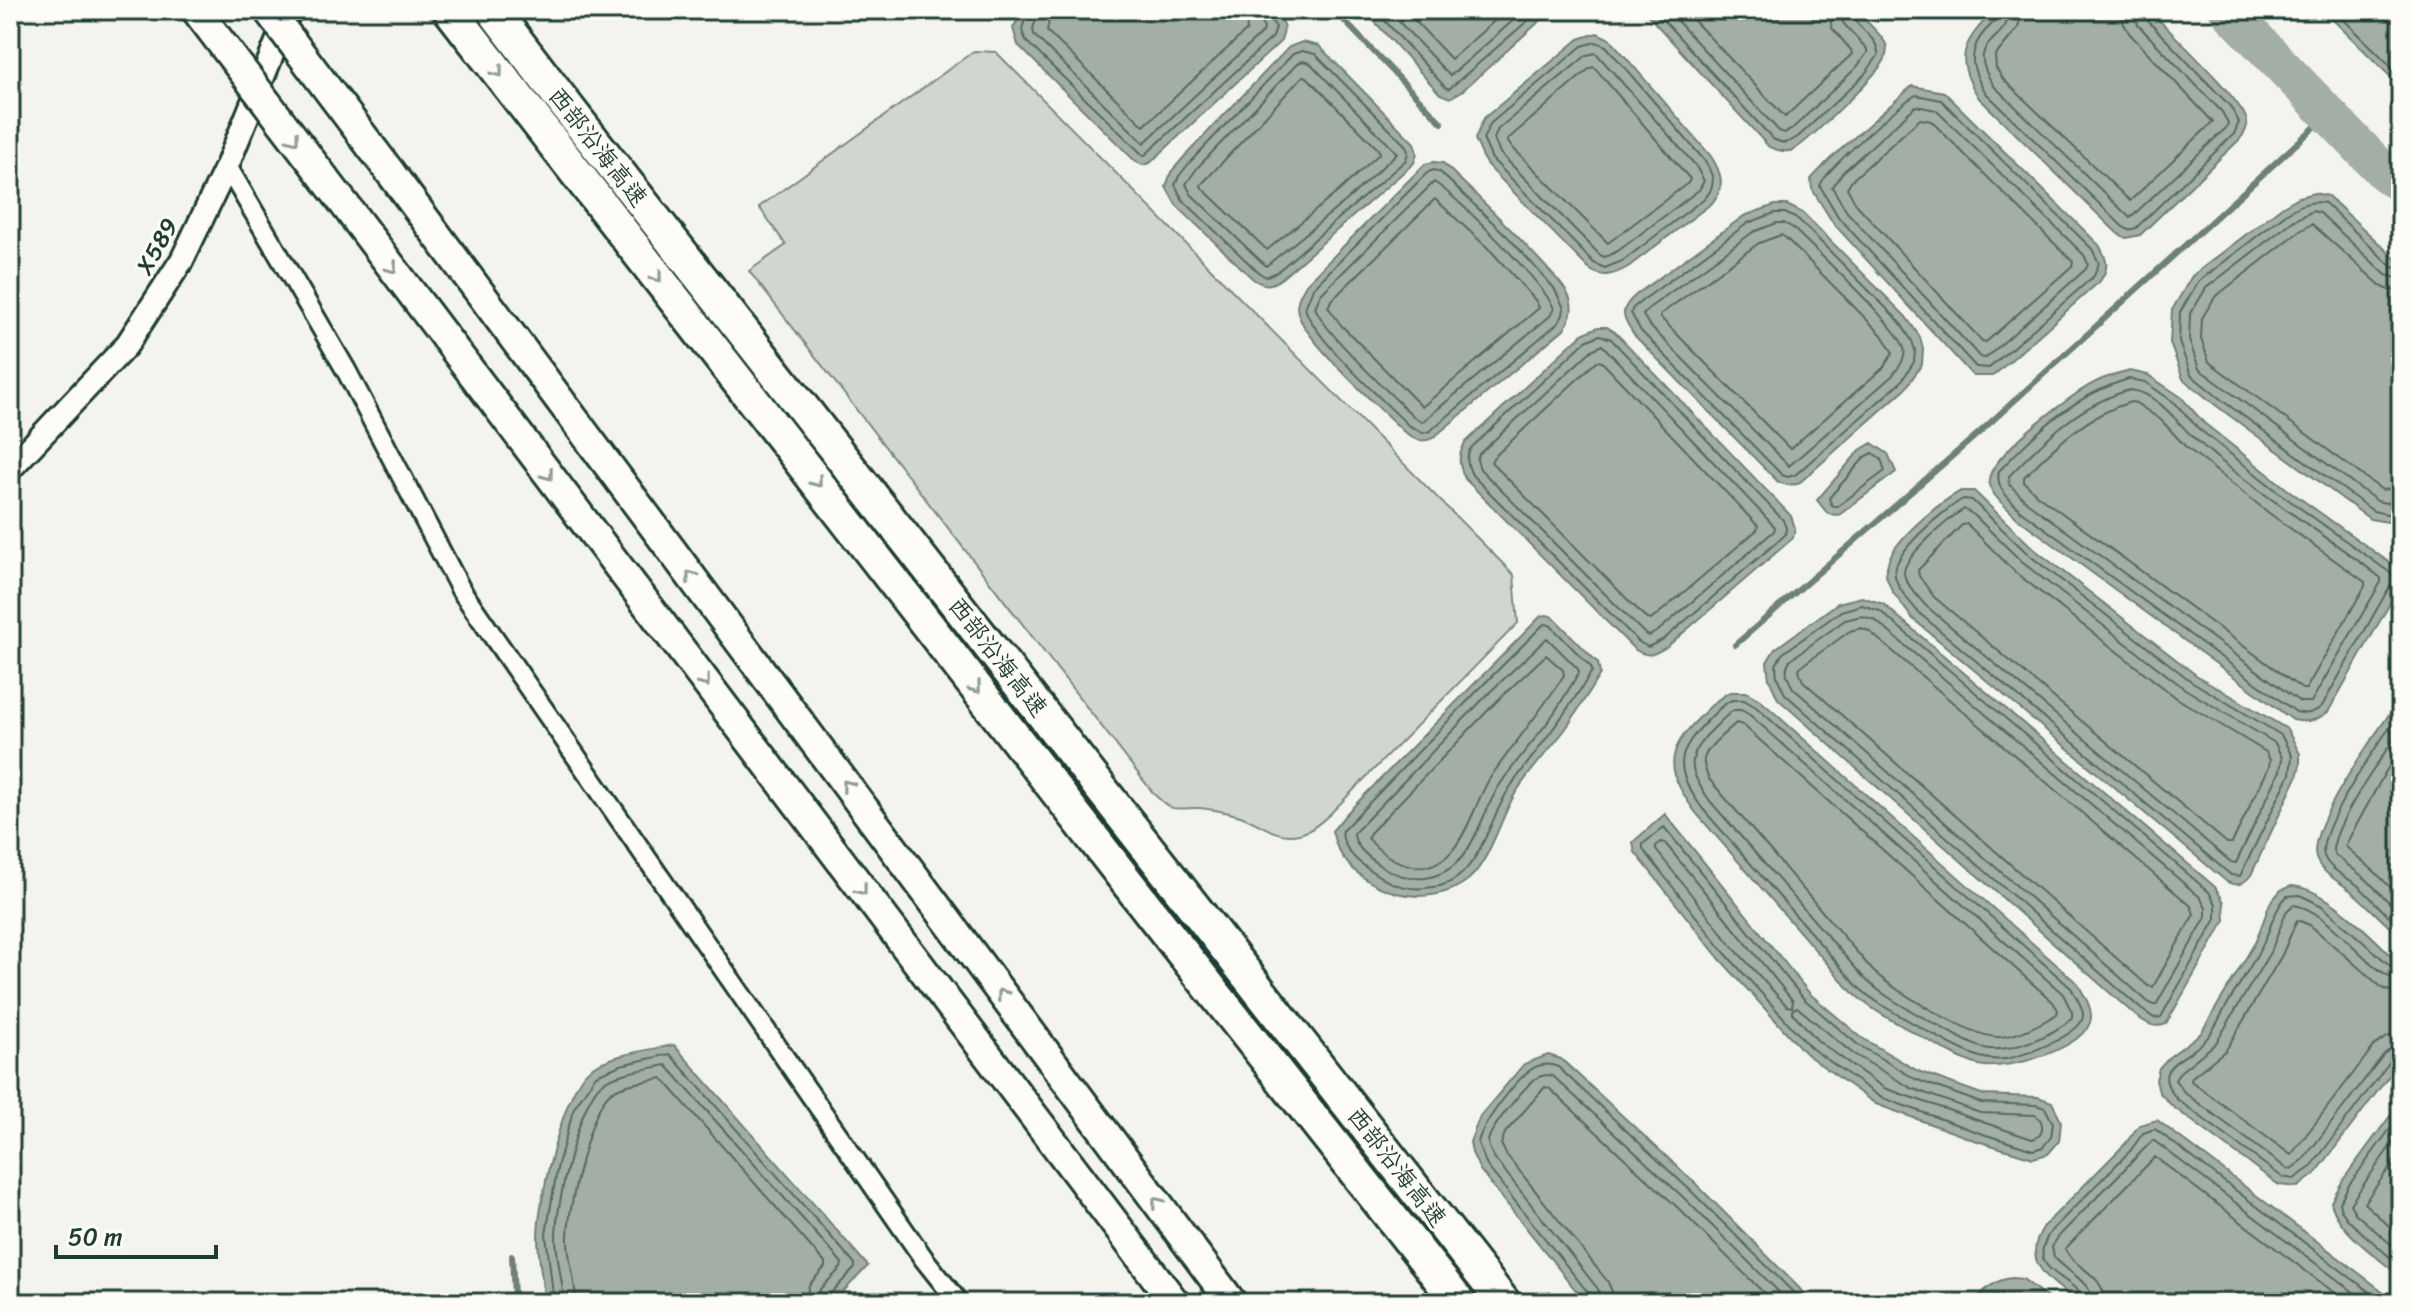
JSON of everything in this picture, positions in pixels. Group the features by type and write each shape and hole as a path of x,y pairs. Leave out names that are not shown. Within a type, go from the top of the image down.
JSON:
{"highway":[{"path":"196,10 1171,1298"},
{"path":"268,10 1232,1303"},
{"name":"西部沿海高速","path":"450,10 1155,918 1459,1303"},
{"name":"西部沿海高速","path":"494,10 580,125 1505,1303"}],"street":[{"name":"X589","path":"10,469 126,346 182,260 227,166 290,10"},
{"path":"227,166 346,370 461,590 924,1259 959,1303"}],"shaded area":[{"path":"974,51 996,52 1514,575 1518,623 1328,816 1306,832 1283,834 1233,814 1199,808 1175,808 1166,805 1154,794 749,271 786,245 759,207"}],"water":[{"path":"1023,10 1272,10 1284,27 1281,41 1150,163 1142,165 1018,45 1013,28"},
{"path":"1364,10 1552,10 1462,91 1450,98 1440,94"},
{"path":"1643,10 1855,10 1882,38 1887,47 1886,55 1880,67 1827,122 1801,145 1793,150 1781,151 1769,147"},
{"path":"1995,10 2149,10 2234,99 2247,122 2245,131 2140,235 2126,238 2117,233 1979,98 1966,71 1965,51 1975,31"},
{"path":"2323,10 2401,10 2401,87"},
{"path":"1597,33 1610,39 1710,155 1721,179 1712,203 1628,267 1608,275 1589,269 1486,164 1475,139 1484,118 1579,39"},
{"path":"1302,42 1319,46 1414,143 1417,153 1414,163 1282,278 1265,284 1253,279 1176,205 1166,187 1171,172 1185,156 1289,47"},
{"path":"1912,86 1944,92 2099,245 2105,259 2106,267 2100,281 1993,376 1973,376 1833,223 1812,189 1811,179 1830,159"},
{"path":"1443,163 1531,251 1565,290 1571,310 1565,328 1433,438 1421,441 1403,431 1328,356 1303,325 1297,305 1306,284 1425,164"},
{"path":"2314,193 2328,196 2401,264 2401,516 2388,522 2370,519 2183,379 2170,343 2172,310 2192,276 2283,206"},
{"path":"1775,205 1787,205 1803,213 1906,317 1920,337 1923,349 1922,364 1906,388 1798,484 1787,485 1778,482 1635,336 1624,314 1627,304 1637,294 1744,216"},
{"path":"1598,327 1607,327 1615,332 1791,516 1795,528 1793,538 1668,646 1651,654 1634,649 1465,479 1460,465 1465,443 1582,334"},
{"path":"2130,371 2148,375 2181,397 2204,423 2287,489 2401,571 2401,584 2328,712 2320,717 2308,721 2293,720 2016,517 1993,493 1989,483 1991,472 2016,442 2053,410 2088,386"},
{"path":"1872,443 1888,454 1896,472 1839,515 1828,514 1817,500 1860,450"},
{"path":"1961,491 1974,491 2034,549 2196,675 2287,729 2300,754 2297,777 2246,881 2240,884 2227,882 1912,618 1892,591 1885,573 1896,547 1922,519"},
{"path":"1862,597 1883,604 2215,887 2224,902 2225,920 2166,1024 2154,1026 2136,1016 1778,699 1769,679 1767,662 1775,649 1838,603"},
{"path":"1541,616 1553,617 1598,663 1600,674 1564,731 1515,794 1476,871 1453,889 1435,895 1398,893 1379,887 1363,877 1349,865 1338,849 1332,831"},
{"path":"1730,692 1746,692 1760,700 2078,984 2090,1009 2087,1029 2076,1039 2044,1055 2007,1065 1979,1065 1896,1023 1852,992 1696,813 1679,786 1673,764 1680,742 1710,706"},
{"path":"2401,698 2401,936 2322,868 2316,858 2316,843 2322,824 2347,777"},
{"path":"1665,814 1810,994 1862,1038 1918,1071 1984,1095 2038,1097 2052,1102 2061,1122 2059,1141 2048,1154 2033,1158 1876,1104 1806,1054 1719,958 1635,852 1633,842"},
{"path":"2291,886 2320,895 2335,905 2401,965 2401,1060 2316,1173 2298,1187 2279,1185 2172,1106 2159,1092 2156,1080 2159,1068 2168,1058 2201,1033 2256,941 2270,903 2281,890"},
{"path":"674,1045 868,1266 832,1303 549,1303 544,1297 538,1244 539,1220 554,1146 571,1097 581,1079 600,1063"},
{"path":"1548,1055 1561,1059 1697,1185 1814,1303 1586,1303 1480,1170 1470,1142 1480,1116 1524,1064"},
{"path":"2401,1101 2401,1277 2350,1233 2341,1223 2331,1202 2343,1180"},
{"path":"2157,1120 2396,1303 2079,1303 2042,1270 2035,1251 2037,1239 2044,1226 2125,1144 2139,1125"},
{"path":"2012,1278 2023,1279 2054,1303 1973,1303 1990,1286"}],"waterway":[{"path":"1334,10 1442,123"},
{"path":"2228,10 2385,173 2401,184"},
{"path":"1735,645 1980,432 2329,114"},
{"path":"511,1303 514,1297 512,1256"}]}
